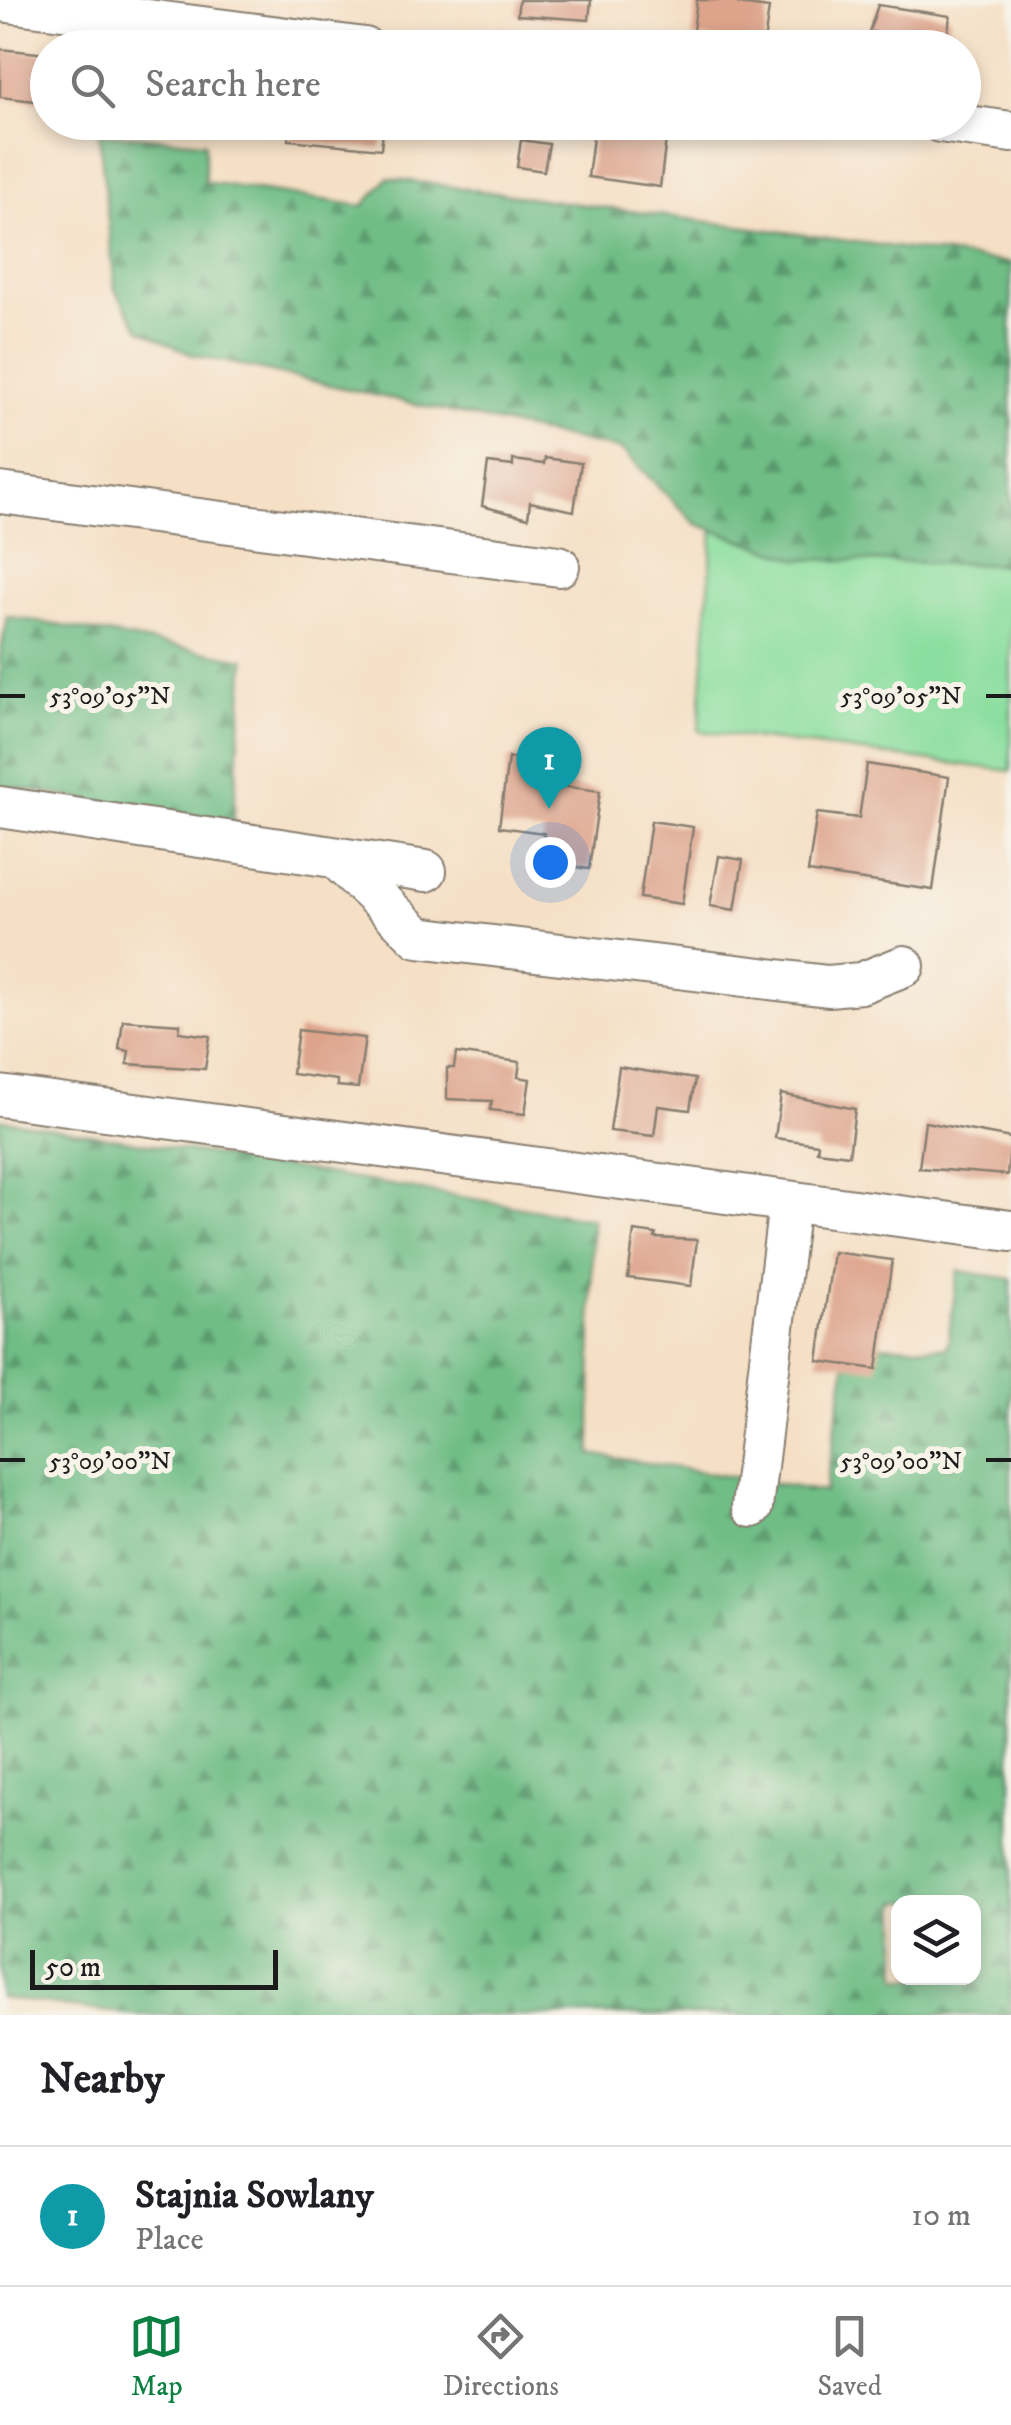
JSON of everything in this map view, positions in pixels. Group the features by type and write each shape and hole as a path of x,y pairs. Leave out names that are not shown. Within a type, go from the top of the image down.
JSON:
{"street":[{"path":"0,1 225,30"},
{"path":"981,128 1011,132"},
{"path":"0,493 559,566"},
{"path":"0,807 339,861 426,871"},
{"path":"339,861 418,937 828,986 861,984 904,966"},
{"path":"0,1096 1011,1231"},
{"path":"752,1507 788,1204"}],"green space":[{"path":"100,140 205,142 205,182 363,206 388,178 1011,263 1011,565 797,559 696,524 622,450 190,354 140,329 115,290"},
{"path":"713,530 797,559 1011,565 1011,771 699,731"},
{"path":"7,616 245,659 233,825 0,785 0,658"},
{"path":"0,1119 592,1219 591,1454 825,1492 849,1344 947,1348 958,1271 1011,1279 1011,2015 136,2015 0,1998"}],"building":[{"path":"519,0 591,0 589,20 517,15"},
{"path":"697,0 740,0 739,4 769,8 766,30 693,30"},
{"path":"878,5 950,16 948,30 870,30"},
{"path":"0,49 30,52 30,100 0,97"},
{"path":"288,140 382,140 381,149"},
{"path":"521,140 549,144 544,171 517,167"},
{"path":"593,140 666,140 660,187 588,177"},
{"path":"545,458 581,463 574,511 530,502 528,518 482,506 488,463 513,466 513,460 544,464"},
{"path":"508,758 541,762 538,783 600,791 589,869 541,862 544,833 499,827"},
{"path":"867,764 949,777 933,890 808,872 817,813 859,818"},
{"path":"651,821 693,827 682,904 640,898"},
{"path":"719,856 743,860 735,910 710,906"},
{"path":"123,1020 180,1024 179,1032 210,1036 205,1069 127,1064 129,1051 119,1049"},
{"path":"298,1030 365,1038 358,1088 337,1086 337,1080 292,1074"},
{"path":"456,1053 520,1062 518,1077 530,1079 525,1114 490,1110 492,1101 447,1099 447,1068 454,1068"},
{"path":"619,1067 695,1079 690,1110 658,1106 654,1136 610,1131"},
{"path":"781,1094 855,1109 849,1155 817,1151 818,1144 775,1138"},
{"path":"925,1122 1011,1138 1007,1175 919,1168"},
{"path":"634,1231 656,1234 655,1238 697,1240 691,1286 628,1278"},
{"path":"833,1252 892,1260 877,1369 818,1361"}],"place":[{"name":"Stajnia Sowlany","path":"549,809"}]}
